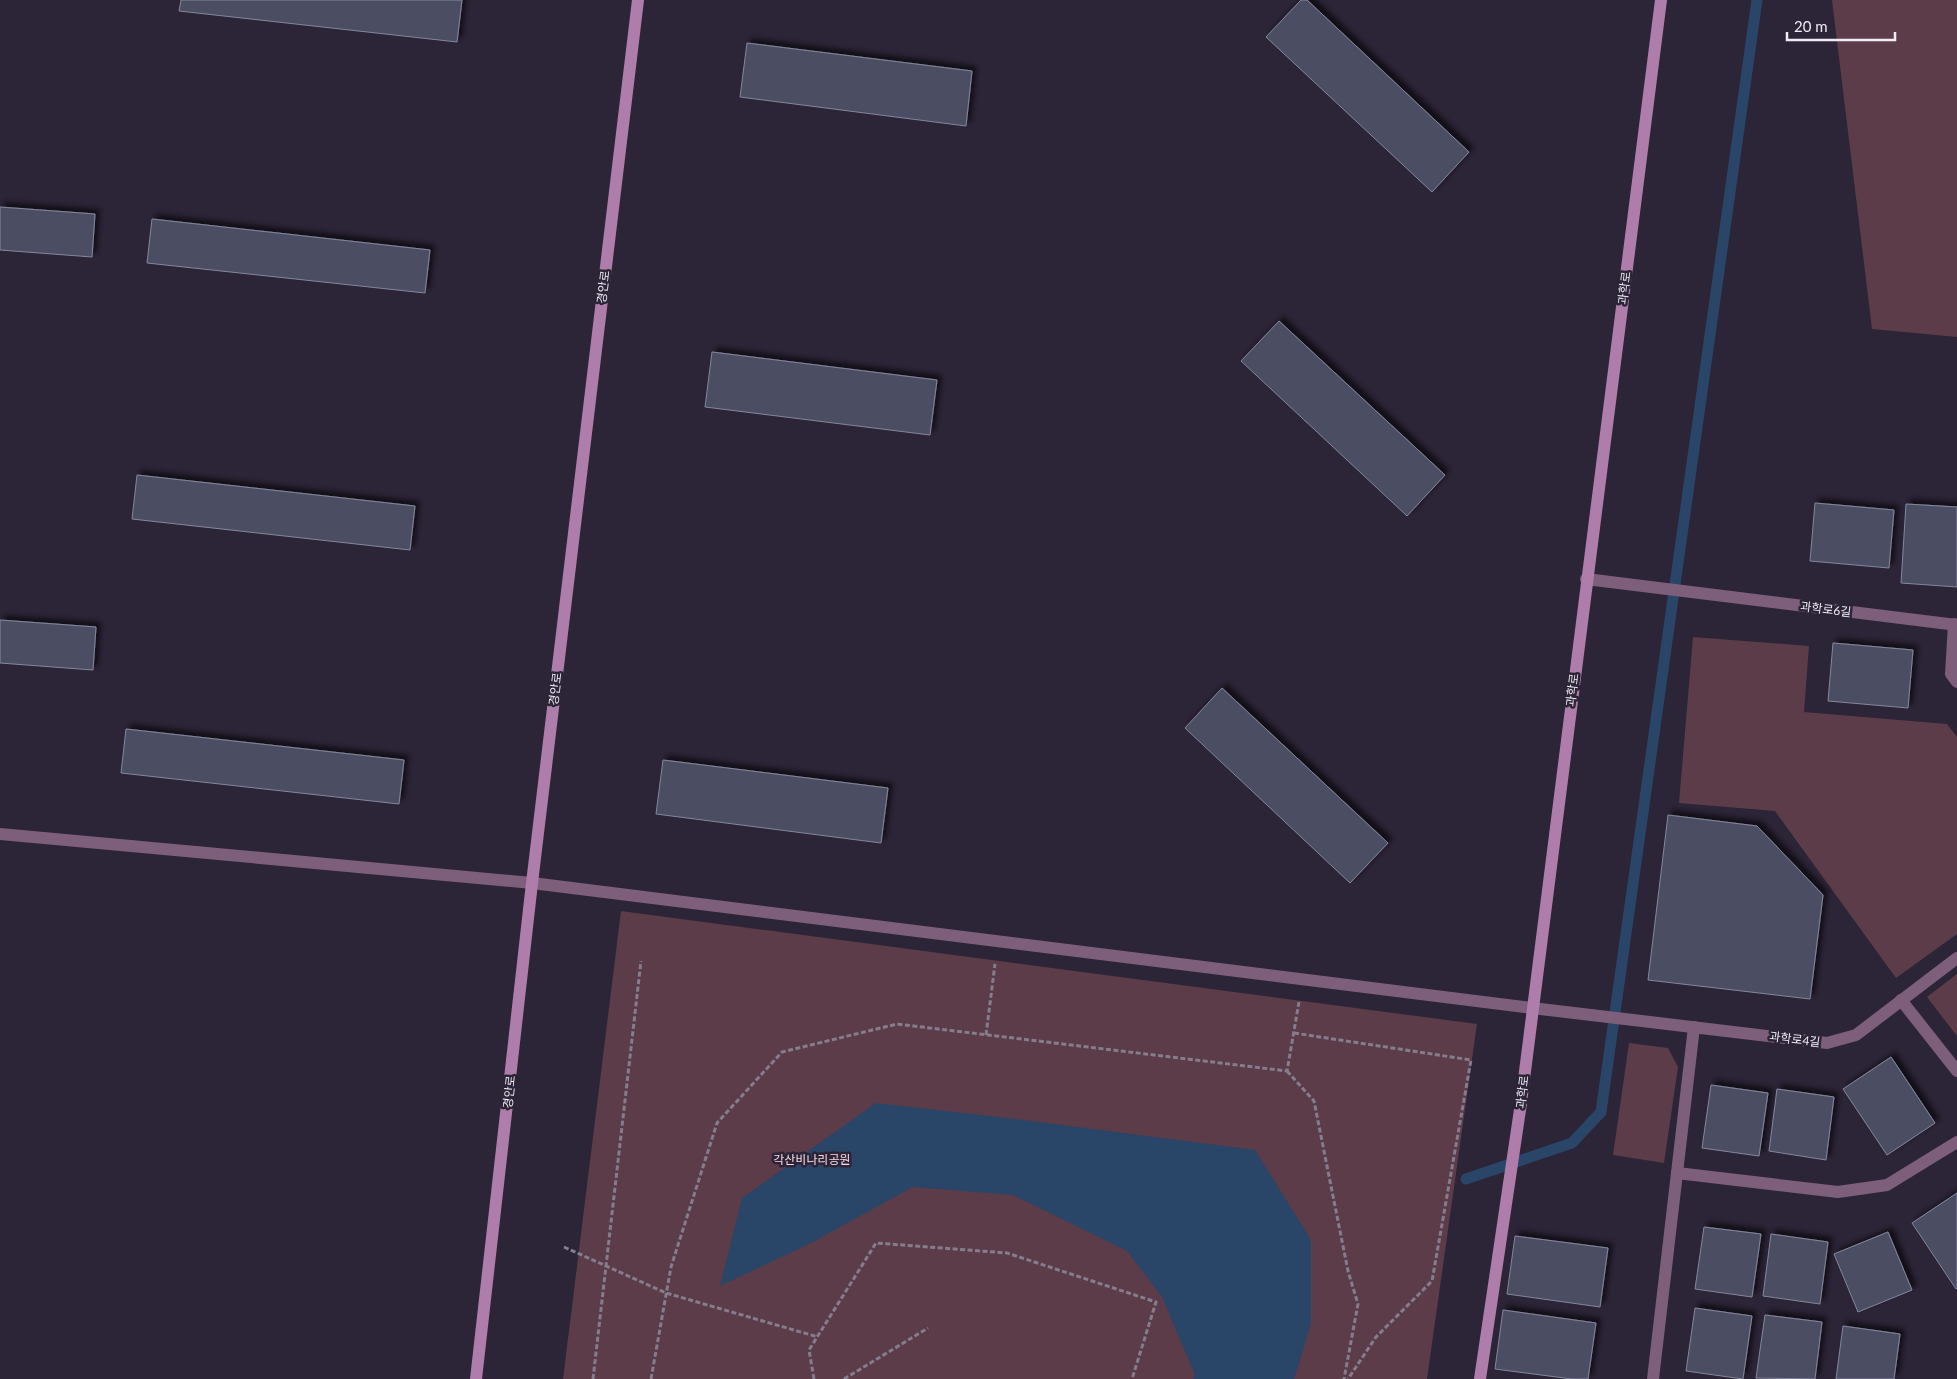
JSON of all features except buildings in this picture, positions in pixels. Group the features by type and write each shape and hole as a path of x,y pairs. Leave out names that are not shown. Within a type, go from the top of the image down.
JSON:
{"street":[{"name":"경안로","path":"476,1379 532,883 638,0"},
{"name":"과학로","path":"1480,1379 1521,1102 1661,0"},
{"name":"과학로6길","path":"1586,579 1955,624"},
{"path":"1955,624 1951,674 1957,682"},
{"path":"0,834 532,883 1532,1008"},
{"name":"과학로4길","path":"1532,1008 1827,1042 1856,1035 1957,958"},
{"path":"1901,1000 1957,1071"},
{"path":"1653,1379 1694,1027"},
{"path":"1677,1173 1838,1192 1888,1184 1957,1142"}],"path":[{"path":"986,1035 998,942"},
{"path":"593,1379 641,960"},
{"path":"1288,1071 1302,980"},
{"path":"650,1379 671,1267 717,1123 782,1052 897,1024 1288,1071 1314,1101 1348,1271 1358,1304 1344,1379"},
{"path":"1294,1033 1471,1060 1432,1281 1376,1337 1348,1379"},
{"path":"814,1379 809,1350 876,1243 1007,1253 1156,1302 1132,1379"},
{"path":"564,1248 666,1293 818,1337"},
{"path":"844,1379 928,1328"}],"green space":[{"path":"1832,0 1957,0 1957,337 1872,329"},
{"path":"1693,637 1809,646 1804,712 1947,724 1957,737 1957,934 1896,978 1775,811 1679,803"},
{"name":"각산비나리공원","path":"621,911 1477,1024 1427,1379 563,1379"},
{"path":"1957,974 1957,1036 1927,997"},
{"path":"1629,1043 1668,1048 1678,1067 1664,1163 1613,1155"}],"water":[{"path":"876,1103 1255,1150 1311,1240 1311,1324 1294,1379 1193,1379 1195,1375 1162,1297 1127,1251 1013,1195 913,1187 811,1243 720,1286 742,1198"}],"waterway":[{"path":"1466,1179 1572,1143 1601,1112 1757,0"}]}
